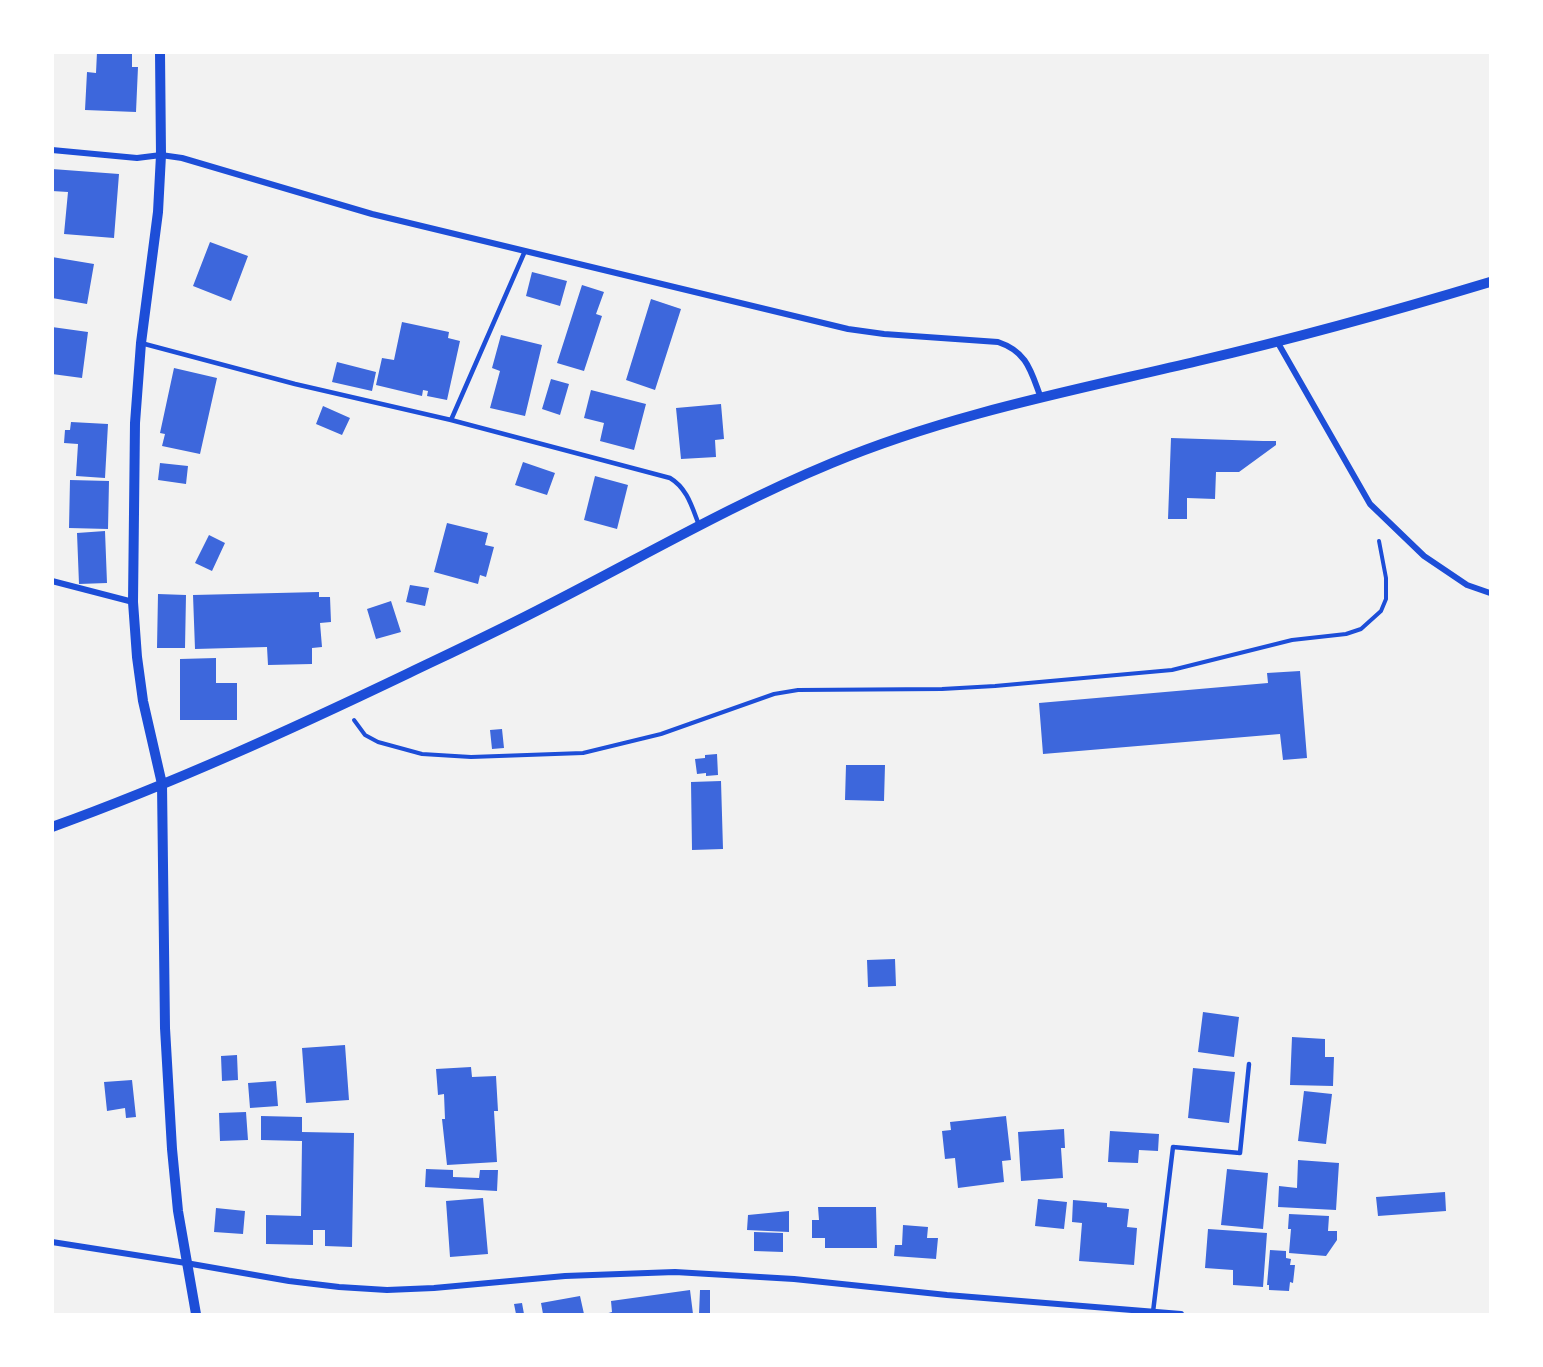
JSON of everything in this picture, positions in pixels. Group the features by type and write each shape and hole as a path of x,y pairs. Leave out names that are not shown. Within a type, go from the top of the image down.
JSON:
{"street":[{"path":"160,52 161,155 158,212 141,343 135,423 133,602 143,700 162,784 165,1028 172,1149 186,1263 196,1314"},
{"path":"52,150 137,158 161,155 182,158 372,214 848,329 998,342 1012,347 1022,356 1041,398"},
{"path":"52,827 108,807 344,705 505,627 795,479 873,447 1041,398 1278,343 1491,282"},
{"path":"1278,343 1370,504 1424,556 1467,585 1491,593"},
{"path":"52,581 133,602"},
{"path":"52,1242 289,1281 387,1290 565,1276 686,1272 783,1278 947,1295 1181,1314"}],"lane":[{"path":"451,420 525,252"},
{"path":"141,343 295,384 451,420 670,478 680,483 700,526"},
{"path":"1153,1312 1173,1147 1240,1153 1249,1064"}],"path":[{"path":"344,705 365,735 378,742 422,754 471,757 583,753 661,734 753,700 790,691 995,687 1172,670 1293,640 1346,634 1361,629 1371,622 1381,611 1386,599 1386,578 1370,504"}],"building":[{"path":"97,52 132,53 132,67 138,67 136,112 85,110 87,72 96,73"},
{"path":"52,169 119,174 114,238 64,234 68,192 52,191"},
{"path":"210,242 248,256 231,301 193,286"},
{"path":"52,257 94,264 87,304 52,298"},
{"path":"532,272 567,281 560,306 526,296"},
{"path":"582,285 604,292 596,314 602,316 584,371 557,363"},
{"path":"651,299 681,309 655,390 626,380"},
{"path":"402,322 449,332 448,338 460,341 447,400 427,396 428,391 423,390 422,396 376,385 382,358 394,360"},
{"path":"52,327 88,332 82,378 52,374"},
{"path":"501,335 542,345 525,416 490,408 500,371 492,368"},
{"path":"337,362 376,372 372,391 332,382"},
{"path":"174,368 217,378 200,454 162,446 165,434 160,433"},
{"path":"551,379 569,384 560,415 542,409"},
{"path":"591,390 646,404 634,450 600,441 604,423 584,418"},
{"path":"721,404 724,439 715,440 716,457 681,459 676,408"},
{"path":"323,406 350,418 342,435 316,424"},
{"path":"71,422 108,424 105,478 76,476 78,444 64,443 65,430 70,430"},
{"path":"1171,438 1276,441 1276,445 1239,472 1216,472 1215,499 1187,498 1187,519 1168,519"},
{"path":"523,462 555,473 547,495 515,485"},
{"path":"160,463 188,466 186,484 158,480"},
{"path":"595,476 628,485 617,529 584,520"},
{"path":"70,480 109,481 108,529 69,528"},
{"path":"447,523 488,533 485,545 494,547 486,577 480,575 478,584 434,572"},
{"path":"105,531 107,583 79,584 77,533"},
{"path":"209,535 225,543 212,571 195,563"},
{"path":"410,585 429,588 425,606 406,602"},
{"path":"319,592 319,597 330,597 331,622 320,623 322,647 312,648 312,664 268,665 267,647 195,649 193,595"},
{"path":"158,594 186,595 185,648 157,648"},
{"path":"391,601 401,632 376,639 367,609"},
{"path":"216,658 216,683 237,683 237,720 180,720 180,659"},
{"path":"1300,671 1307,758 1283,760 1280,734 1043,754 1039,703 1268,683 1267,673"},
{"path":"502,729 504,748 492,749 490,730"},
{"path":"717,754 718,775 697,774 695,759"},
{"path":"846,765 885,765 884,801 845,800"},
{"path":"721,781 723,849 692,850 691,782"},
{"path":"895,959 896,986 868,987 867,960"},
{"path":"1203,1012 1239,1017 1234,1057 1198,1052"},
{"path":"1292,1037 1325,1039 1325,1057 1334,1057 1333,1086 1290,1085"},
{"path":"345,1045 349,1100 306,1103 302,1048"},
{"path":"237,1055 238,1080 222,1081 221,1056"},
{"path":"471,1067 472,1077 496,1076 498,1111 494,1111 497,1162 447,1165 442,1119 445,1119 444,1094 438,1095 436,1069"},
{"path":"1193,1068 1235,1072 1229,1123 1188,1118"},
{"path":"132,1080 136,1117 126,1118 125,1108 107,1111 104,1082"},
{"path":"276,1081 278,1106 250,1108 248,1083"},
{"path":"1304,1091 1332,1094 1326,1144 1298,1141"},
{"path":"246,1112 248,1140 220,1141 219,1113"},
{"path":"261,1116 302,1117 302,1132 354,1133 352,1247 325,1246 325,1230 313,1230 313,1245 266,1244 266,1215 301,1216 302,1141 261,1140"},
{"path":"1006,1116 1011,1160 1002,1161 1004,1182 958,1188 955,1158 945,1159 942,1131 951,1130 950,1122"},
{"path":"1064,1129 1065,1148 1061,1148 1063,1178 1021,1181 1018,1132"},
{"path":"1110,1131 1159,1134 1158,1151 1139,1150 1138,1163 1108,1162"},
{"path":"1298,1160 1339,1163 1336,1210 1278,1207 1279,1186 1297,1188"},
{"path":"426,1169 453,1170 453,1177 479,1178 480,1170 498,1170 497,1191 425,1187"},
{"path":"1227,1169 1268,1173 1263,1229 1221,1225"},
{"path":"1445,1192 1446,1211 1378,1216 1376,1197"},
{"path":"483,1198 488,1254 450,1257 446,1201"},
{"path":"1038,1199 1067,1202 1064,1229 1035,1226"},
{"path":"1073,1200 1107,1203 1107,1207 1129,1209 1127,1227 1137,1228 1134,1265 1079,1261 1082,1223 1072,1222"},
{"path":"818,1207 876,1207 877,1248 825,1248 825,1238 812,1238 812,1220 819,1220"},
{"path":"216,1208 245,1211 243,1234 214,1232"},
{"path":"789,1211 789,1232 747,1230 748,1215"},
{"path":"1289,1214 1329,1216 1328,1231 1337,1231 1337,1240 1326,1256 1289,1253 1291,1229 1288,1229"},
{"path":"903,1225 928,1227 927,1238 938,1238 936,1259 894,1256 895,1245 902,1245"},
{"path":"1208,1229 1267,1233 1263,1287 1233,1285 1233,1270 1205,1268"},
{"path":"754,1232 783,1233 783,1252 754,1251"},
{"path":"1270,1250 1286,1251 1286,1258 1291,1259 1290,1265 1295,1265 1293,1283 1290,1282 1289,1291 1269,1290 1269,1285 1267,1285"},
{"path":"690,1290 693,1314 605,1314 612,1312 611,1301"},
{"path":"700,1290 710,1290 710,1314 699,1314"},
{"path":"580,1296 584,1314 543,1314 541,1303"},
{"path":"522,1303 524,1314 516,1314 514,1304"}]}
